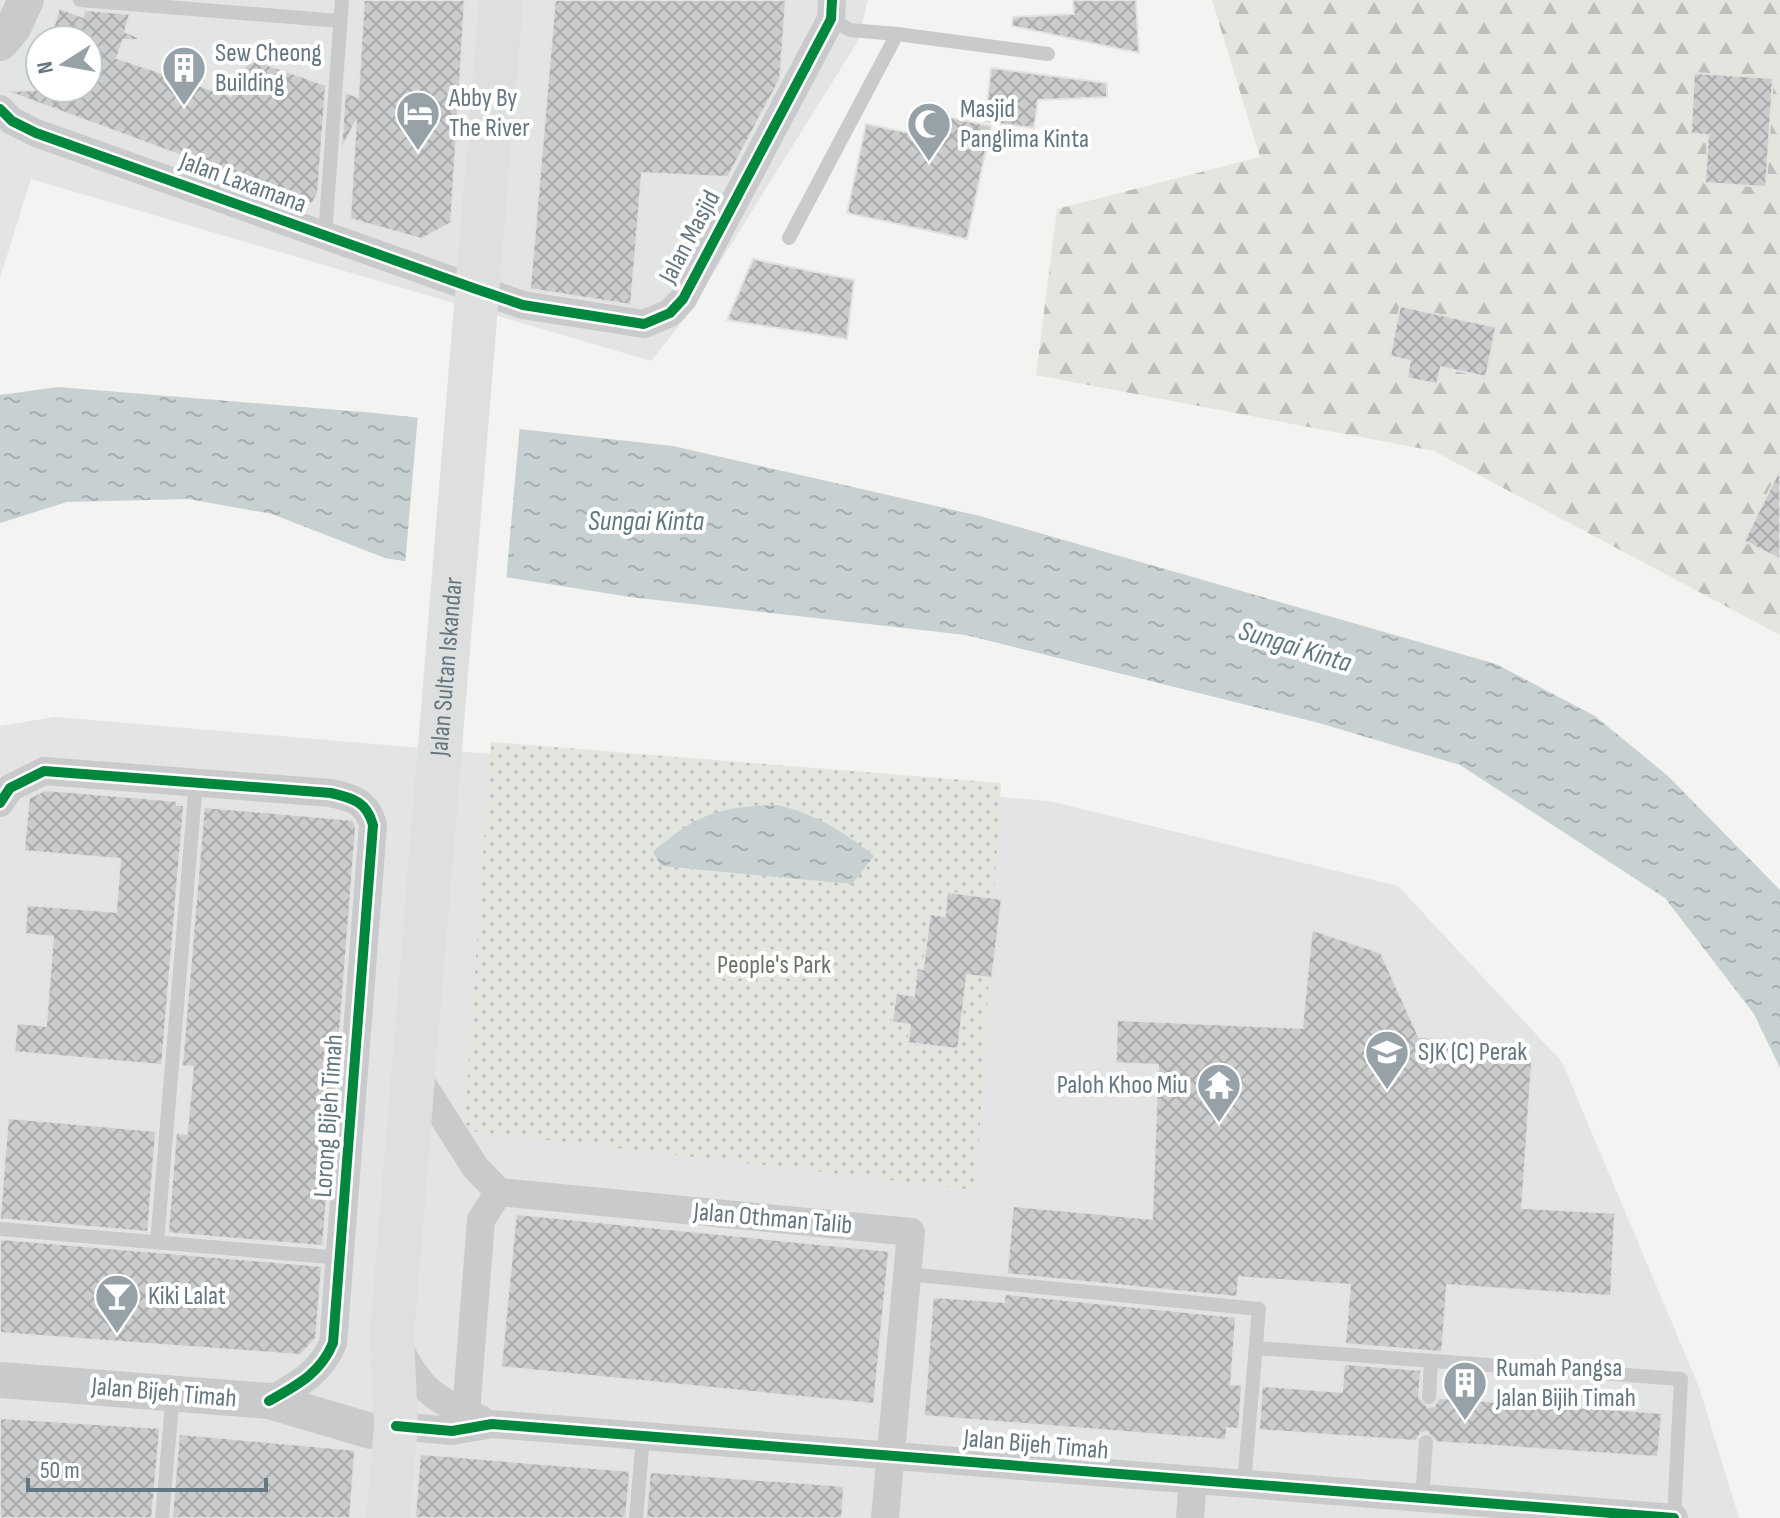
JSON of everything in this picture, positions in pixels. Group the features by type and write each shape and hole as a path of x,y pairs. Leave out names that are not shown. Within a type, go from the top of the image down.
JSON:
{"highway":[{"name":"Jalan Sultan Iskandar","path":"388,1518 384,1428 501,0"},
{"name":"Jalan Sultan Iskandar","path":"364,1518 384,1428"}],"street":[{"path":"0,43 13,28 26,0"},
{"name":"Jalan Masjid","path":"474,302 523,305 644,324 670,313 683,299 831,10"},
{"name":"Jalan Laxamana","path":"0,109 12,121 36,133 325,235 474,302"},
{"path":"0,803 10,788 44,771 196,782"},
{"name":"Lorong Bijeh Timah","path":"196,782 331,793 363,804 373,825 333,1343 325,1363 309,1378 269,1401"},
{"path":"413,1069 475,1167 499,1192 481,1220 466,1413"},
{"name":"Jalan Othman Talib","path":"499,1192 911,1232 885,1518"},
{"path":"392,1334 414,1377 428,1393 492,1424"},
{"name":"Jalan Bijeh Timah","path":"0,1380 269,1401 384,1428 452,1431 492,1424 1422,1498 1483,1510 1674,1518"},
{"path":"1190,1518 1193,1480"}],"lane":[{"path":"80,0 340,21"},
{"path":"325,235 342,0"},
{"path":"831,10 850,30 1048,54"},
{"path":"789,238 897,34"},
{"path":"157,1242 196,782"},
{"path":"0,1229 341,1258"},
{"path":"907,1274 1259,1309 1244,1484"},
{"path":"1256,1348 1681,1379 1674,1518"},
{"path":"1429,1397 1431,1363"},
{"path":"162,1518 173,1393"},
{"path":"636,1518 643,1436"},
{"path":"1422,1498 1426,1442"}],"shaded area":[{"path":"0,0 868,0 858,41 686,317 651,361 31,179 0,278"},
{"path":"55,717 1049,801 1398,886 1562,1062 1699,1387 1739,1518 0,1518 0,726"}],"green space":[{"path":"1212,0 1780,0 1780,635 1434,451 1036,375 1057,209 1260,157"},
{"name":"People's Park","path":"491,742 1001,783 976,1190 464,1130"}],"water":[{"name":"Sungai Kinta","path":"58,387 375,413 673,446 980,516 1496,664 1595,716 1668,776 1780,890 1780,1068 1754,1014 1665,898 1460,765 1319,723 966,635 630,597 385,558 272,514 188,499 67,502 0,523 0,395"},
{"path":"778,805 829,825 874,856 852,884 661,866 653,852 683,829 710,815 740,807"}],"pier":[{"path":"418,414 520,425 506,581 405,565"}],"building":[{"path":"364,0 465,0 451,223 422,239 350,219 356,121 341,150 345,92 358,97"},
{"path":"555,0 786,0 780,79 728,177 642,173 631,305 530,289"},
{"path":"1073,0 1136,0 1139,53 1012,26 1013,17 1074,14"},
{"name":"Sew Cheong Building","path":"59,8 83,17 85,10 130,14 125,32 138,37 138,40 123,40 117,58 231,96 246,65 256,61 326,85 318,193 312,204 41,104 104,104 104,24 54,24"},
{"path":"991,68 1107,83 1107,97 1038,100 1034,128 985,122"},
{"path":"1694,73 1773,78 1766,187 1705,183 1708,135 1691,134"},
{"name":"Sew Cheong Building","path":"24,90 24,98 6,91"},
{"path":"914,110 991,126 967,239 847,213 866,124 910,133"},
{"path":"753,259 854,280 847,339 727,320"},
{"path":"1400,306 1496,327 1486,377 1441,367 1437,384 1407,378 1410,361 1390,356"},
{"path":"1780,469 1780,559 1744,541"},
{"path":"45,790 177,801 177,805 184,805 162,1065 14,1052 17,1023 46,1026 53,937 25,934 27,905 116,912 120,859 24,851 29,798"},
{"path":"204,807 353,820 356,827 323,1246 168,1233 176,1133 187,1134 193,1067 182,1066"},
{"path":"947,892 1002,899 992,978 967,975 958,1049 908,1043 910,1025 892,1022 896,993 914,996 917,968 923,969 930,914 945,916"},
{"name":"SJK (C) Perak","path":"1312,930 1381,953 1419,1037 1465,1041 1464,1057 1532,1061 1522,1208 1615,1213 1611,1296 1447,1285 1442,1352 1345,1344 1350,1285 1239,1277 1237,1297 1007,1274 1013,1206 1152,1219 1158,1065 1116,1063 1117,1020 1302,1028"},
{"path":"8,1118 156,1131 148,1232 0,1219"},
{"path":"516,1214 889,1251 874,1404 501,1367"},
{"path":"0,1239 322,1266 316,1338 301,1355 0,1333"},
{"path":"1005,1294 1236,1317 1231,1384 1242,1385 1239,1429 1227,1428 1226,1440 924,1416 933,1297 1004,1302"},
{"name":"Rumah Pangsa Jalan Bijih Timah","path":"1344,1364 1421,1370 1419,1397 1428,1407 1434,1406 1439,1398 1662,1413 1658,1457 1436,1442 1427,1432 1421,1433 1416,1441 1259,1430 1262,1386 1342,1392"},
{"path":"0,1418 160,1428 152,1518 0,1518"},
{"path":"179,1434 355,1450 350,1518 172,1518"},
{"path":"420,1454 630,1471 626,1518 415,1518"},
{"path":"650,1472 844,1486 842,1518 646,1518"}],"cycle path":[{"path":"0,109 12,121 36,133 523,305 644,324 670,313 683,299 831,19 832,0"},
{"path":"0,803 10,788 44,771 331,793 358,802 370,817 373,825 333,1343 314,1371 269,1401"},
{"path":"396,1426 452,1431 492,1424 1674,1518"}],"place":[{"name":"Sew Cheong Building","path":"184,107"},
{"name":"Abby By The River","path":"418,152"},
{"name":"Masjid Panglima Kinta","path":"929,163"},
{"name":"SJK (C) Perak","path":"1387,1091"},
{"name":"Paloh Khoo Miu","path":"1219,1124"},
{"name":"Kiki Lalat","path":"117,1335"},
{"name":"Rumah Pangsa Jalan Bijih Timah","path":"1465,1422"}]}
